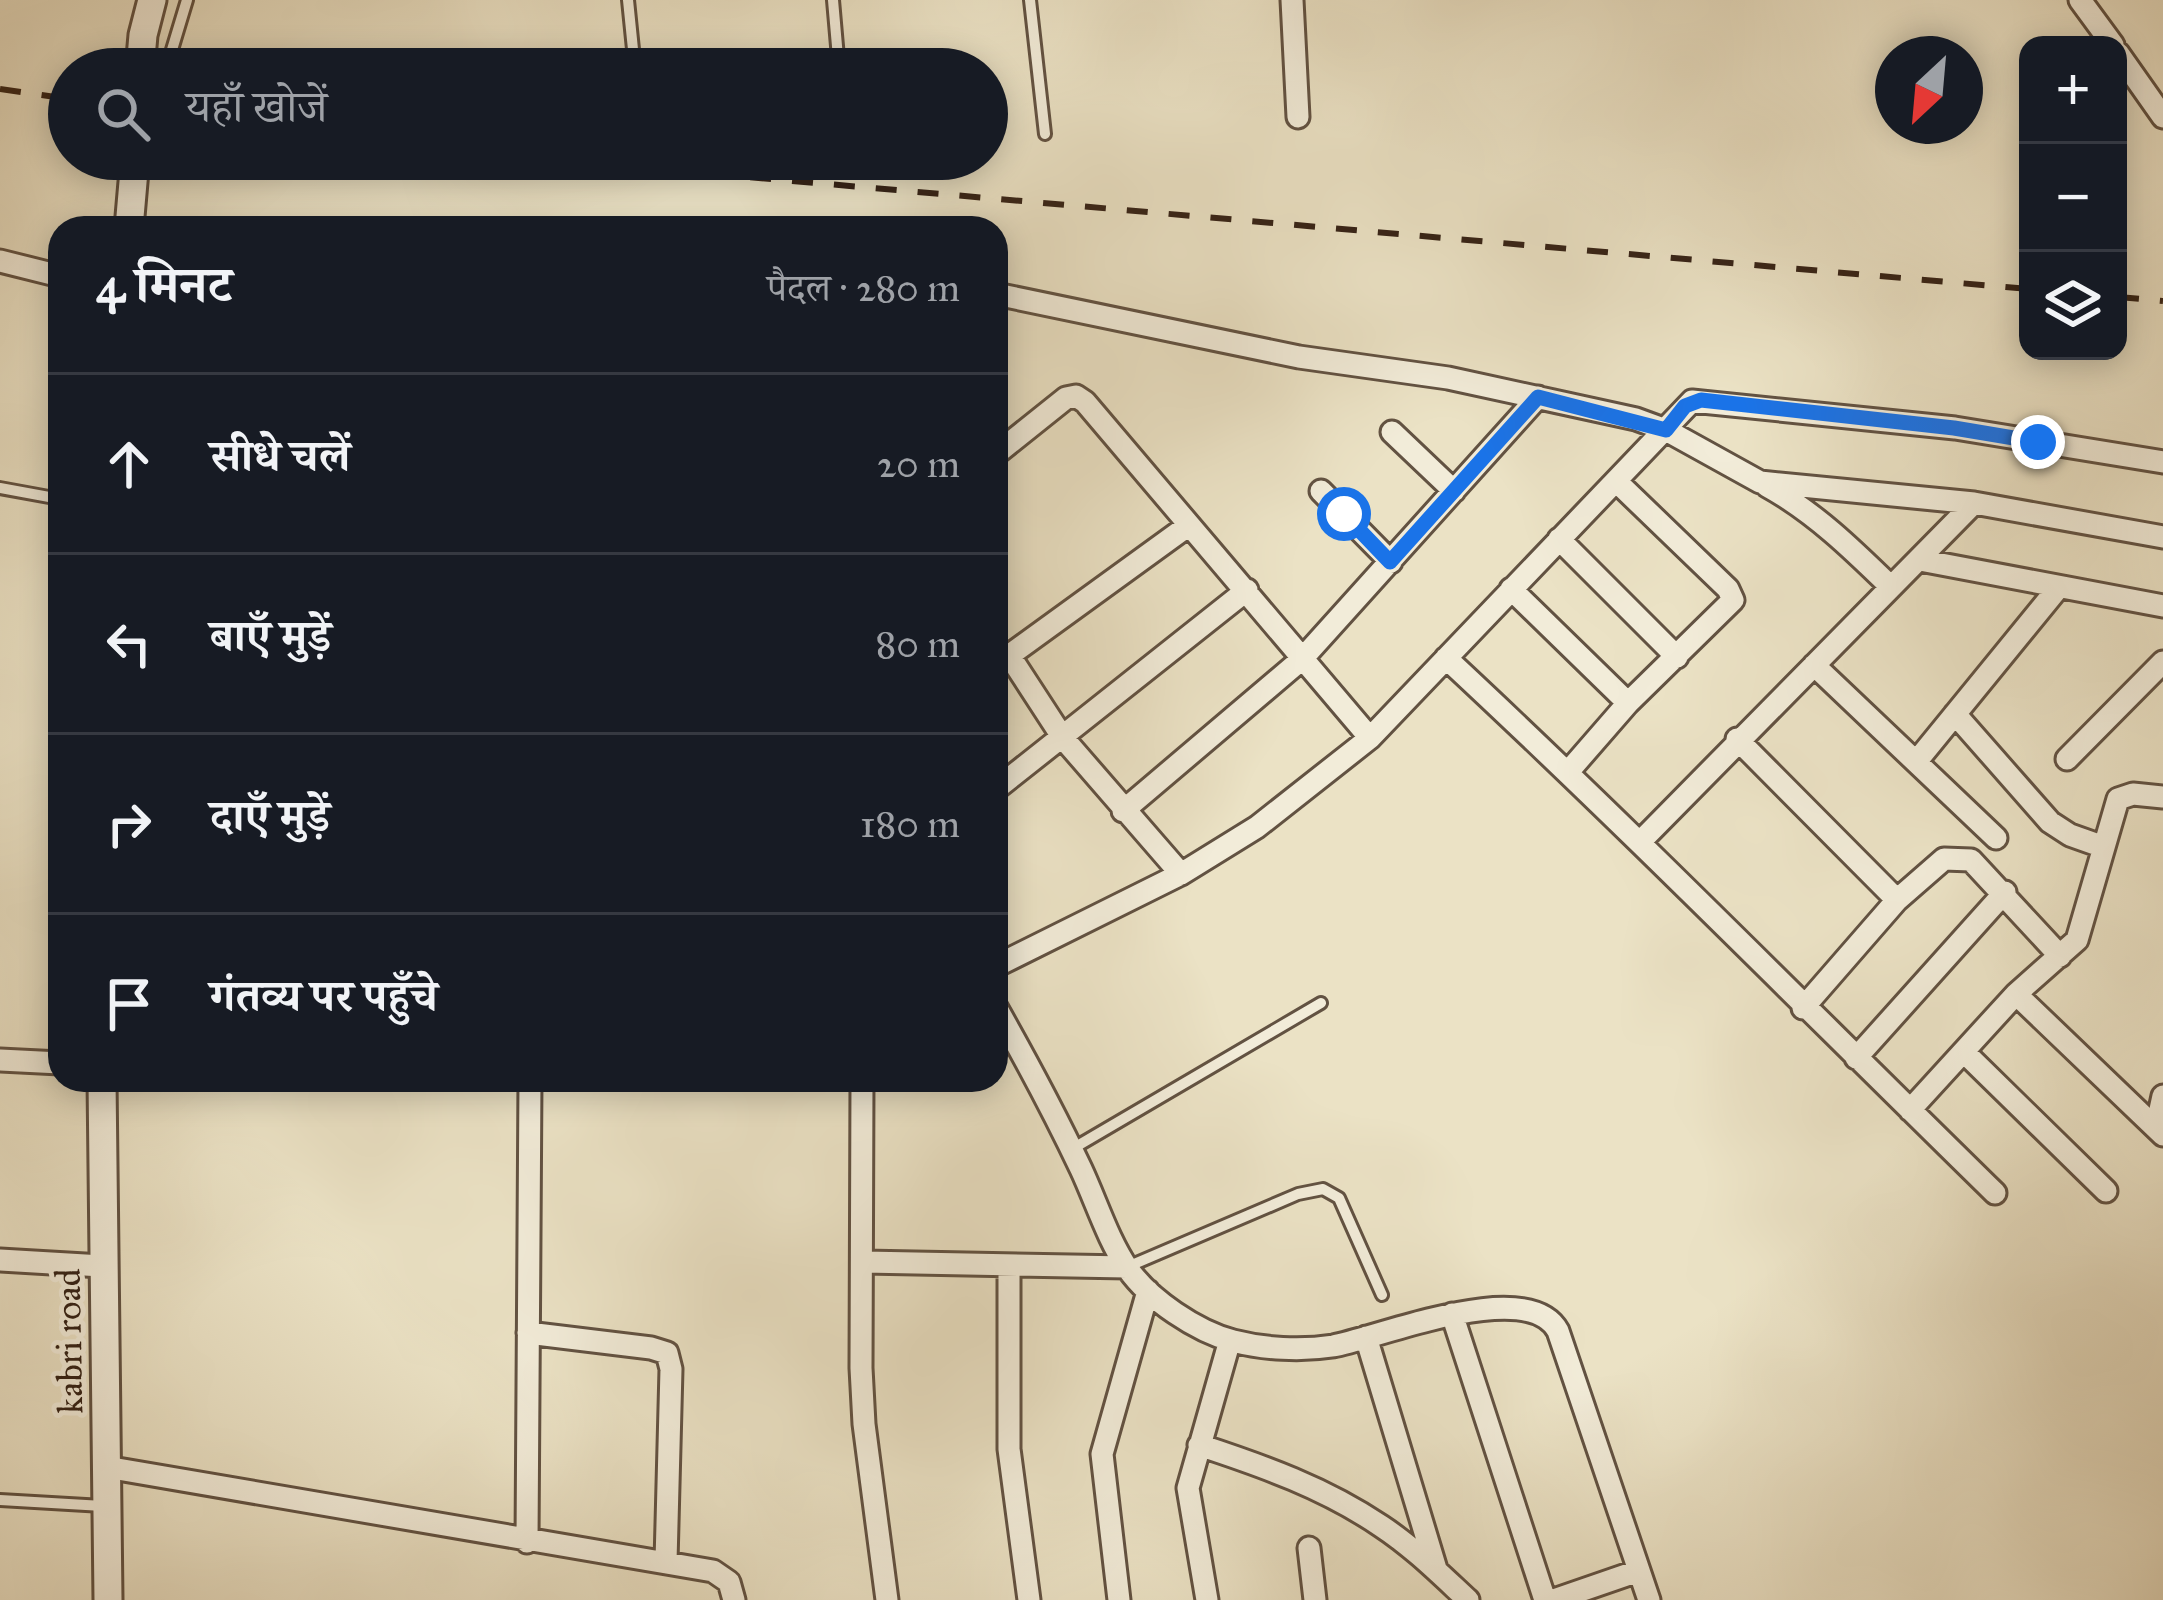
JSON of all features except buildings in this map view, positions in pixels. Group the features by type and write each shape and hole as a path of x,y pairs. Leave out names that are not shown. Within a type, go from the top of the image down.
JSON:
{"street":[{"path":"148,48 143,34 152,0"},
{"path":"1292,0 1298,117"},
{"path":"2080,0 2106,36"},
{"path":"2127,66 2163,117"},
{"path":"130,216 133,180"},
{"path":"0,262 48,273"},
{"path":"1008,297 1299,357 1448,378 1666,430 1794,501 1891,587"},
{"path":"1008,444 1066,398 1076,396 1370,738"},
{"path":"1123,811 1302,659 1538,397"},
{"path":"1008,960 1181,874 1257,827 1370,738 1685,406 1701,400 1954,428 2163,462"},
{"path":"1392,432 1454,491"},
{"path":"1568,772 1628,703 1727,610 1732,594 1616,482"},
{"path":"1760,482 1975,503 2163,537"},
{"path":"1321,490 1390,562"},
{"path":"1640,842 1975,503"},
{"path":"1008,656 1189,525"},
{"path":"1559,539 1677,657"},
{"path":"1920,560 2163,605"},
{"path":"1511,589 1628,703"},
{"path":"1916,762 2058,589"},
{"path":"1008,780 1247,590"},
{"path":"1446,658 1640,842 1994,1193"},
{"path":"2067,759 2163,662"},
{"path":"1814,665 1996,838"},
{"path":"1008,668 1123,811 1181,874"},
{"path":"1955,714 2050,822 2070,836 2101,846"},
{"path":"1737,740 1897,900"},
{"path":"1910,1109 2082,930 2101,846 2118,799 2133,794 2163,797"},
{"path":"1803,1007 1897,900 1936,863 1955,857 1971,860 2005,892 2060,956"},
{"path":"1856,1058 2005,892"},
{"path":"2016,994 2160,1131"},
{"path":"1008,1028 1127,1267 1148,1291 1189,1319 1230,1340 1309,1348 1453,1314 1534,1311 1546,1315 1554,1324 1649,1600"},
{"path":"1008,1051 1022,1053"},
{"path":"1964,1052 2106,1190"},
{"path":"0,1060 48,1063"},
{"name":"kabri road","path":"102,1092 108,1600"},
{"path":"526,1541 530,1092"},
{"path":"862,1092 864,1424 886,1600"},
{"path":"2160,1131 2163,1096"},
{"path":"0,1259 103,1266"},
{"path":"864,1262 1127,1267"},
{"path":"1009,1267 1009,1449 1029,1600"},
{"path":"1119,1600 1102,1454 1148,1291"},
{"path":"1453,1314 1549,1600 1638,1571"},
{"path":"528,1333 668,1353 665,1562"},
{"path":"1366,1337 1436,1570"},
{"path":"1207,1600 1189,1499 1199,1444 1230,1340"},
{"path":"1199,1444 1311,1485 1381,1526 1468,1600"},
{"path":"106,1467 722,1574 734,1600"},
{"path":"1309,1548 1315,1600"}],"lane":[{"path":"163,48 187,0"},
{"path":"628,0 633,48"},
{"path":"833,0 837,48"},
{"path":"1030,0 1045,134"},
{"path":"0,488 48,497"},
{"path":"1072,1149 1321,1003"},
{"path":"1127,1267 1298,1194 1323,1189 1339,1198 1382,1295"},
{"path":"0,1501 106,1506"}],"railway":[{"path":"0,89 48,96"},
{"path":"781,180 2019,288"},
{"path":"2127,298 2163,301"}],"route":[{"path":"1344,514 1390,562 1538,397 1666,430 1685,406 1701,400 2038,442"}]}
